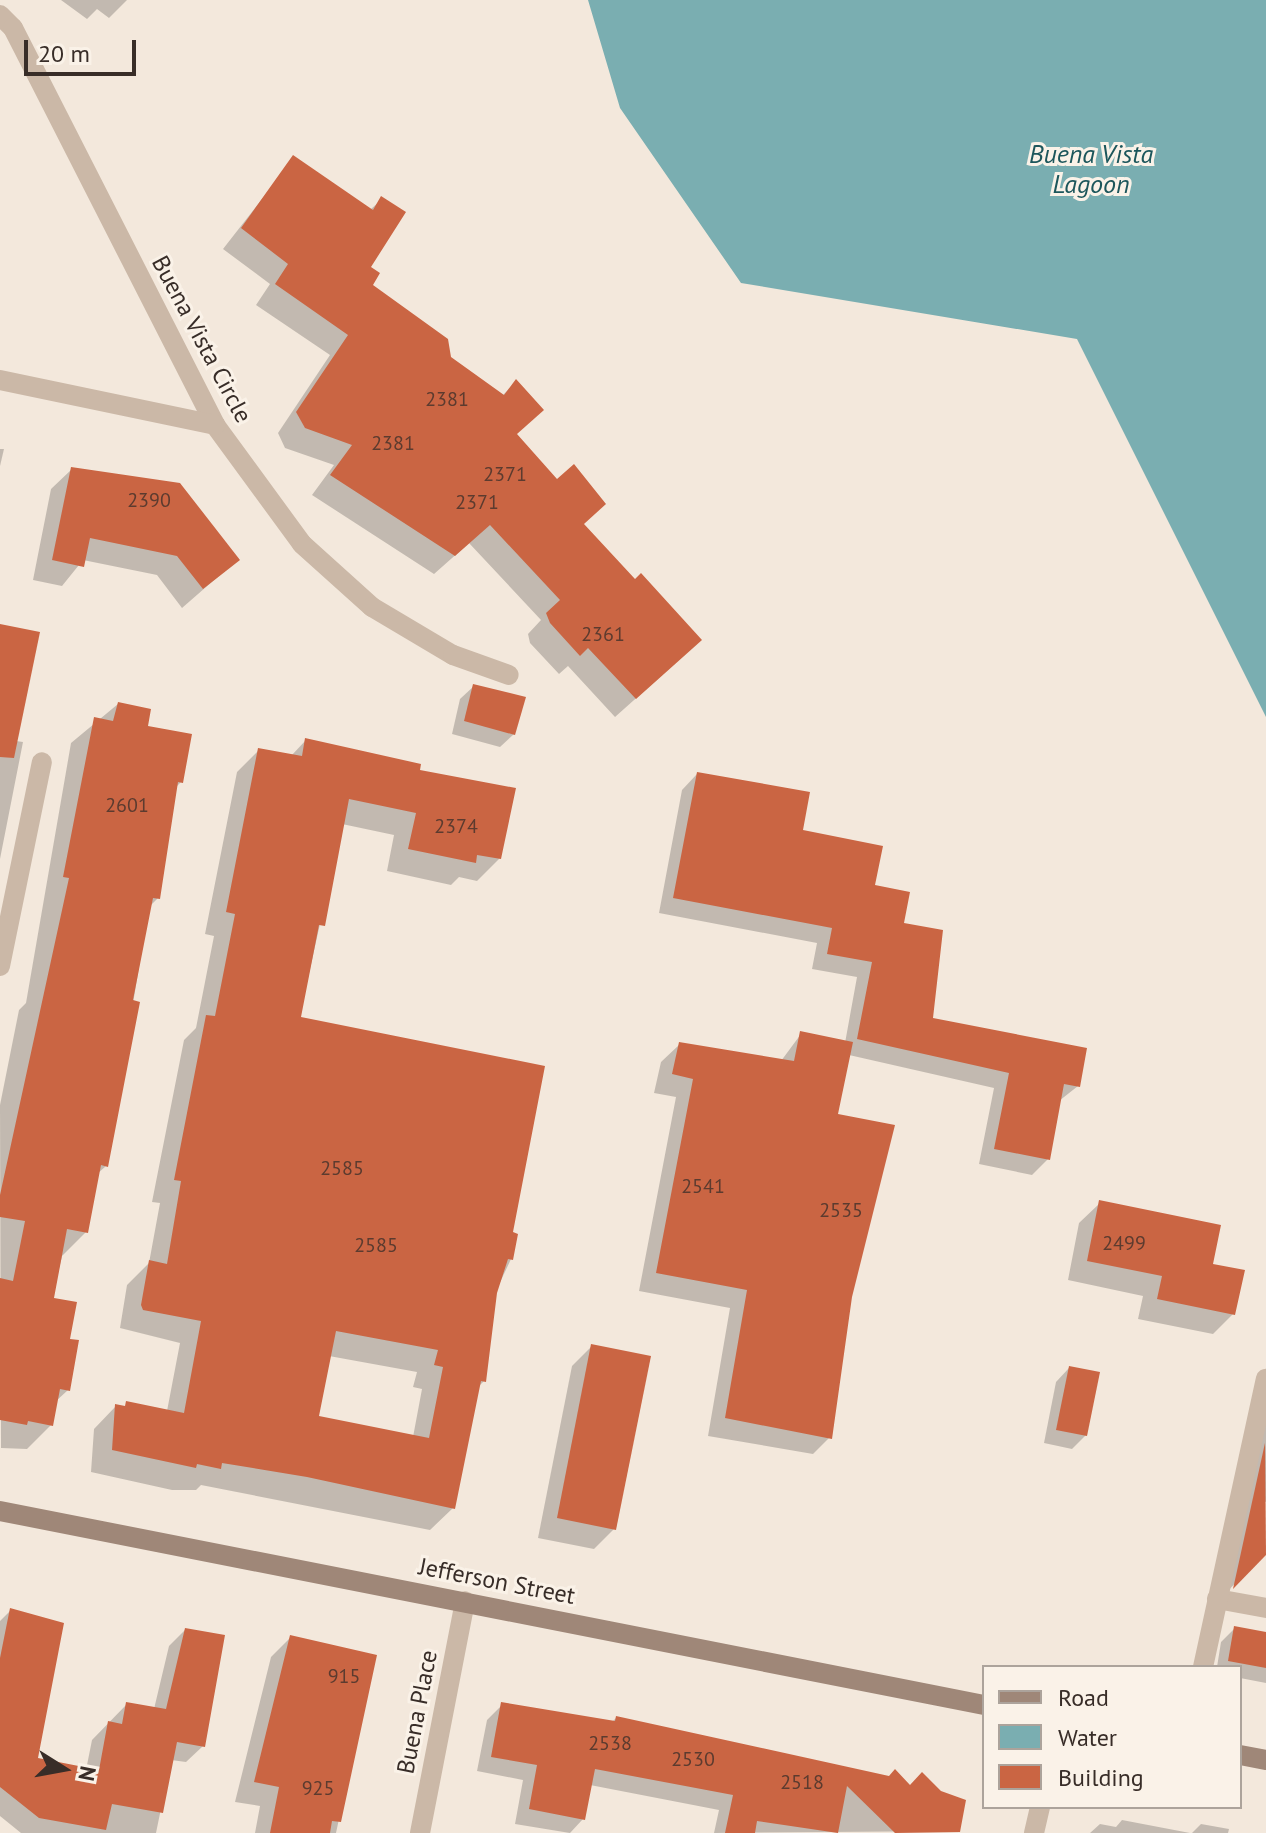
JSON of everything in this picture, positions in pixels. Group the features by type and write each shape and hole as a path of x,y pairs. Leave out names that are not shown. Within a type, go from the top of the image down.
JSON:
{"main road":[{"name":"Jefferson Street","path":"0,1511 982,1705"},
{"path":"1242,1755 1266,1760"}],"street":[{"name":"Buena Vista Circle","path":"0,15 13,28 215,425 302,544 372,607 453,655 509,675"},
{"path":"0,380 215,425"},
{"path":"0,966 42,762"},
{"path":"1203,1665 1266,1379"},
{"path":"1217,1599 1266,1608"},
{"name":"Buena Place","path":"420,1833 465,1601"},
{"path":"1034,1833 1040,1809"}],"water":[{"name":"Buena Vista Lagoon","path":"588,0 1266,0 1266,717 1077,339 741,283 620,108"}],"building":[{"path":"293,155 373,210 381,196 406,212 371,267 380,273 373,285 448,339 451,357 504,395 516,379 544,410 517,434 557,479 574,464 606,504 584,524 635,579 641,573 702,640 636,699 588,648 580,656 550,623 546,613 560,600 490,525 455,556 330,475 352,445 305,428 296,412 348,335 275,284 288,264 241,228"},
{"path":"71,467 180,483 240,560 203,589 177,556 90,538 84,567 52,560"},
{"path":"0,624 40,632 14,758 0,757"},
{"path":"473,684 526,697 515,735 464,721"},
{"path":"118,702 151,709 148,726 192,734 183,783 178,782 160,899 153,898 133,1000 140,1002 108,1167 101,1165 88,1233 67,1229 54,1298 77,1302 70,1339 79,1340 70,1391 60,1389 53,1426 28,1421 27,1425 0,1420 0,1278 13,1281 25,1221 0,1217 0,1195 69,878 63,877 94,717 113,721"},
{"path":"305,738 421,764 420,770 516,788 501,859 477,855 476,863 408,849 416,813 349,799 325,926 319,925 301,1017 545,1066 513,1232 518,1234 513,1260 508,1259 497,1293 486,1382 481,1381 455,1509 307,1477 222,1463 221,1469 197,1464 196,1468 112,1450 115,1404 125,1406 126,1401 184,1413 201,1321 143,1310 141,1305 149,1260 167,1264 181,1181 174,1180 206,1015 215,1016 235,914 226,912 258,748 302,756","holes":["336,1331 438,1350 434,1365 443,1367 429,1438 319,1416"]},
{"path":"697,772 810,792 803,830 883,846 875,885 910,892 904,923 943,930 933,1018 1087,1048 1080,1087 1064,1084 1050,1160 994,1149 1009,1073 857,1039 872,962 827,954 832,928 673,898"},
{"path":"800,1031 853,1042 838,1114 895,1125 852,1297 832,1439 725,1418 747,1290 656,1273 693,1079 672,1074 679,1042 794,1061"},
{"path":"1099,1200 1221,1225 1213,1264 1245,1270 1235,1315 1157,1299 1162,1276 1087,1261"},
{"path":"591,1344 651,1356 616,1530 557,1518"},
{"path":"1069,1366 1100,1372 1087,1436 1056,1430"},
{"path":"1265,1443 1266,1555 1233,1589"},
{"path":"10,1608 64,1623 38,1758 99,1770 108,1721 122,1724 126,1702 166,1709 185,1628 225,1635 205,1747 177,1742 163,1813 112,1804 106,1830 39,1818 0,1787 0,1658"},
{"path":"1234,1626 1266,1632 1266,1668 1228,1661"},
{"path":"290,1635 377,1655 341,1822 332,1821 330,1833 270,1833 279,1787 254,1782"},
{"path":"501,1702 615,1721 616,1716 889,1776 895,1769 910,1785 922,1772 941,1791 966,1800 960,1832 895,1833 847,1786 838,1833 757,1821 755,1833 725,1833 733,1795 595,1769 585,1820 529,1809 537,1765 491,1757"}]}
